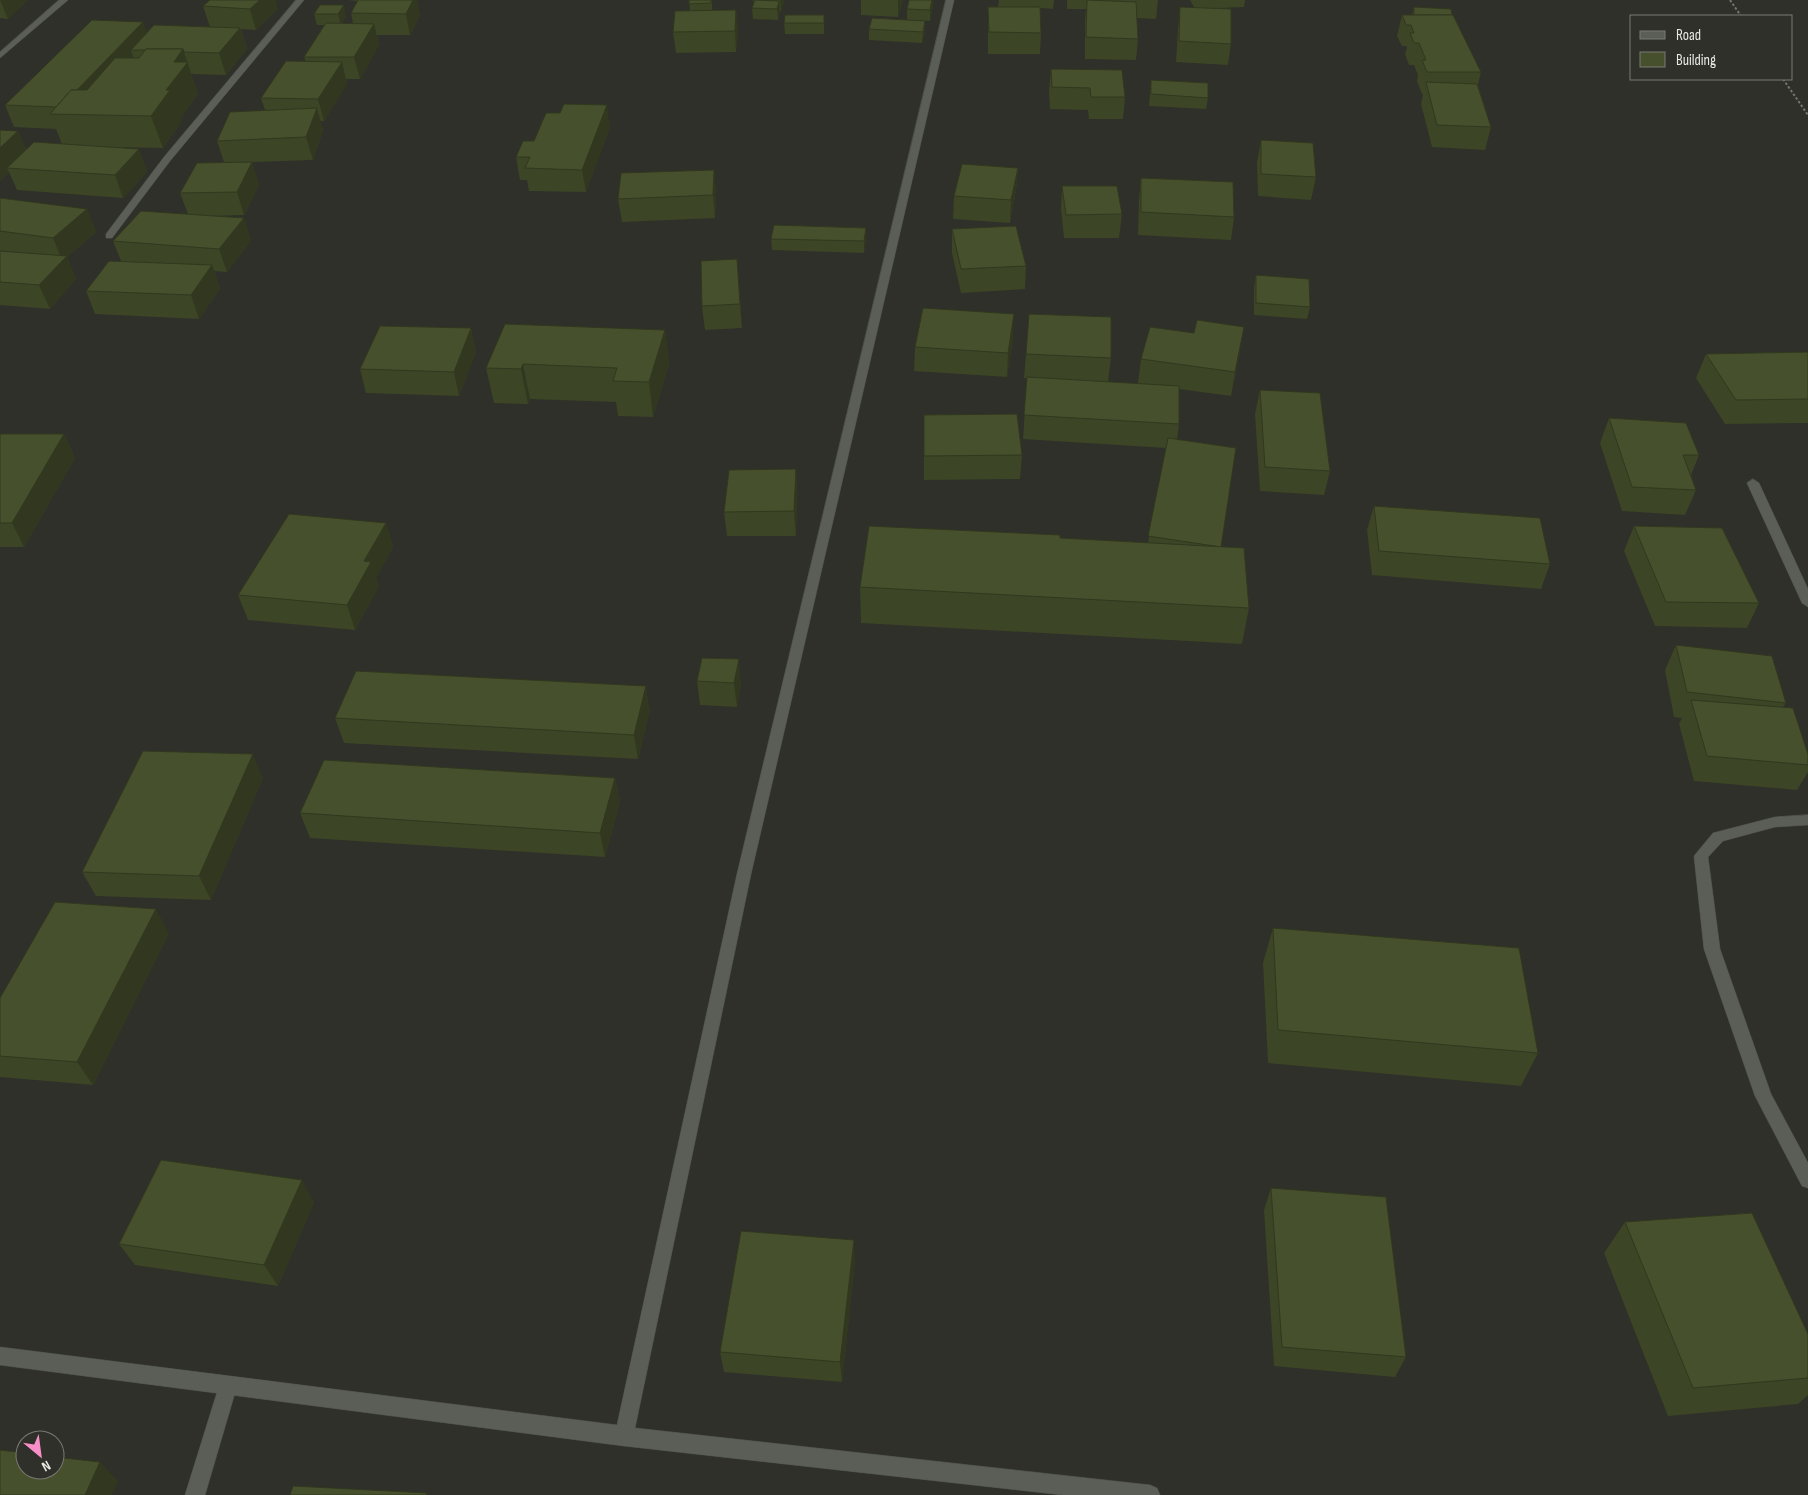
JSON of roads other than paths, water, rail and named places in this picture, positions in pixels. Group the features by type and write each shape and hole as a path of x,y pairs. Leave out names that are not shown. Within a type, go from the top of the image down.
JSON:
{"street":[{"path":"0,56 64,0"},
{"path":"110,236 167,159 300,0"},
{"path":"624,1436 744,874 950,0"},
{"path":"1753,483 1808,603"},
{"path":"1808,820 1775,822 1718,837 1701,856 1712,949 1762,1096 1808,1180"},
{"path":"0,1356 624,1436 1150,1495"},
{"path":"194,1495 228,1386"}]}
